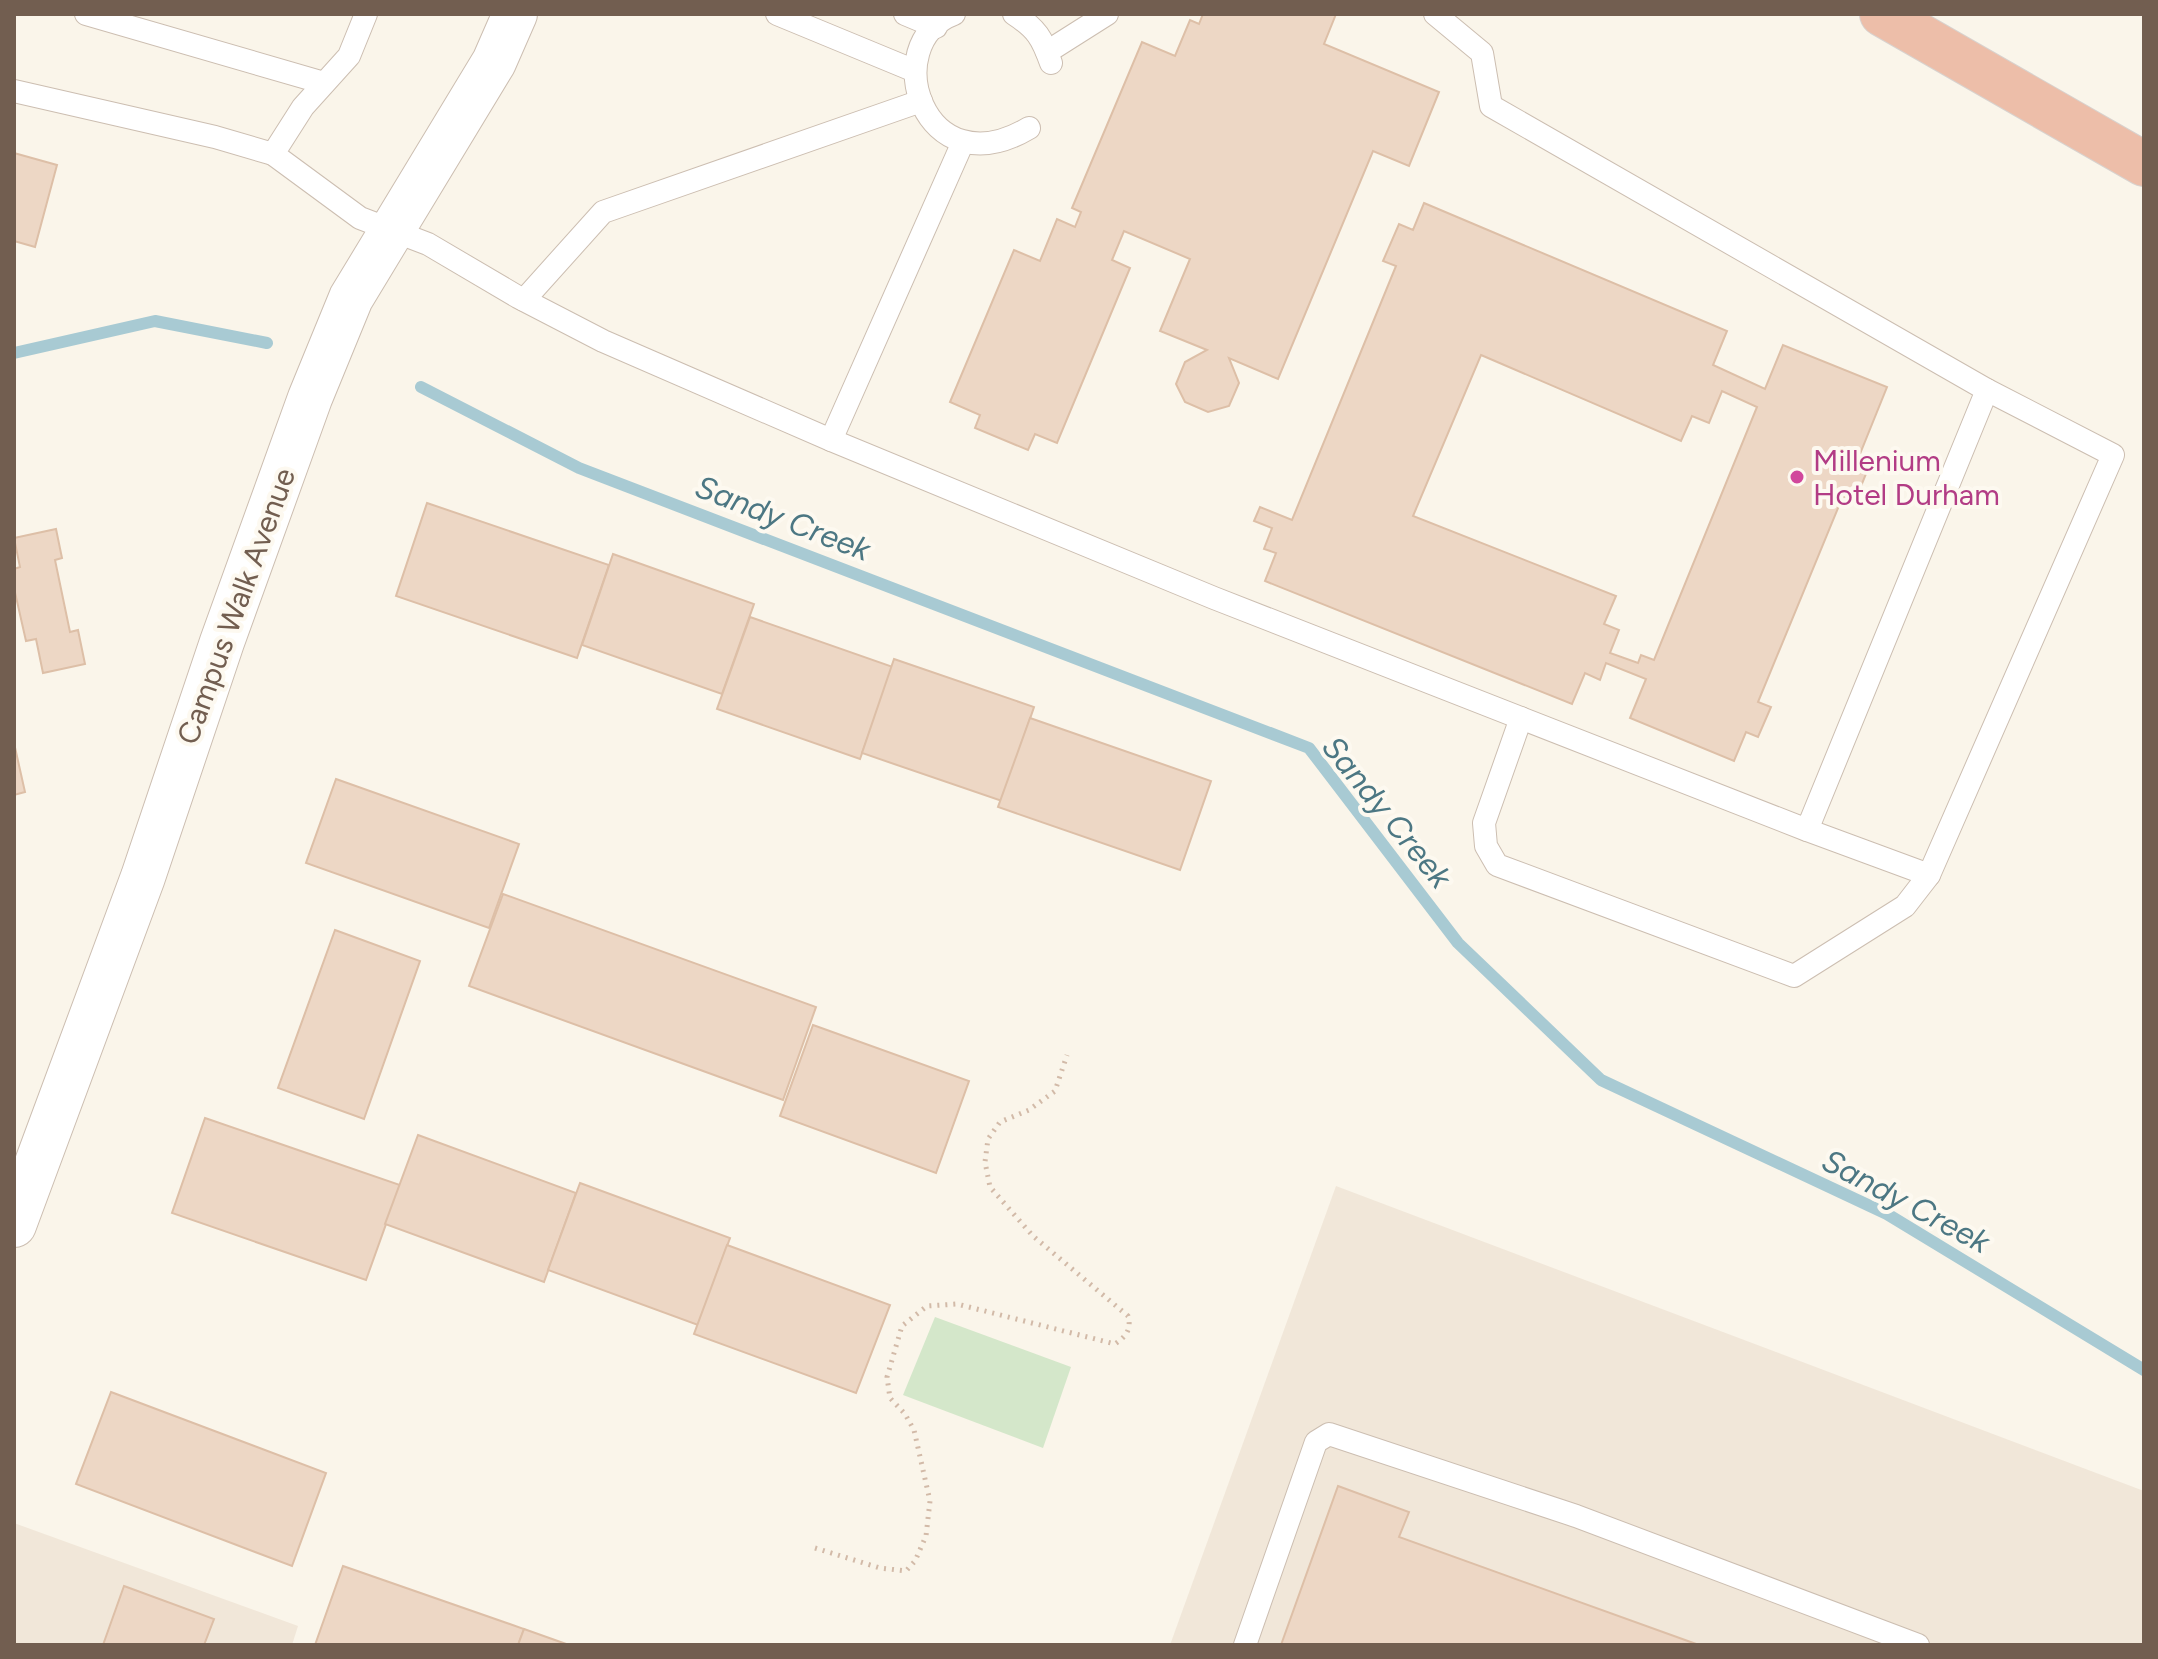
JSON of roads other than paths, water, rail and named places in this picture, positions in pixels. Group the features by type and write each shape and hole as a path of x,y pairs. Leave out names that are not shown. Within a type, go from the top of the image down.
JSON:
{"highway":[{"path":"1882,14 2144,164"}],"street":[{"name":"Campus Walk Avenue","path":"14,1225 143,877 222,642 310,398 351,298 494,62 515,14"}],"lane":[{"path":"86,14 324,83"},
{"path":"273,154 303,107 349,56 366,14"},
{"path":"777,14 915,71"},
{"path":"905,14 945,20"},
{"path":"1014,14 1031,25 1044,42 1049,58 1107,14"},
{"path":"1435,14 1482,53 1491,106 1987,390 2113,455 1929,875 1905,906 1794,976 1497,865 1486,846 1484,823 1521,718"},
{"path":"945,20 920,49 915,71 916,92 926,114 942,131 963,142 997,143 1029,128"},
{"path":"14,91 215,137 273,154 360,218 428,244 524,300 603,341 831,440 1214,598 1929,875"},
{"path":"524,300 603,212 921,101"},
{"path":"831,440 963,142"},
{"path":"1807,830 1987,390"},
{"path":"1245,1645 1316,1442 1329,1434 1576,1516 1918,1645"}],"waterway":[{"name":"Sandy Creek","path":"14,353 155,321 267,343"},
{"name":"Sandy Creek","path":"421,387 579,468 1309,748 1458,943 1601,1080 1887,1214 2144,1370"}],"place":[{"name":"Millenium Hotel Durham","path":"1797,477"}]}
